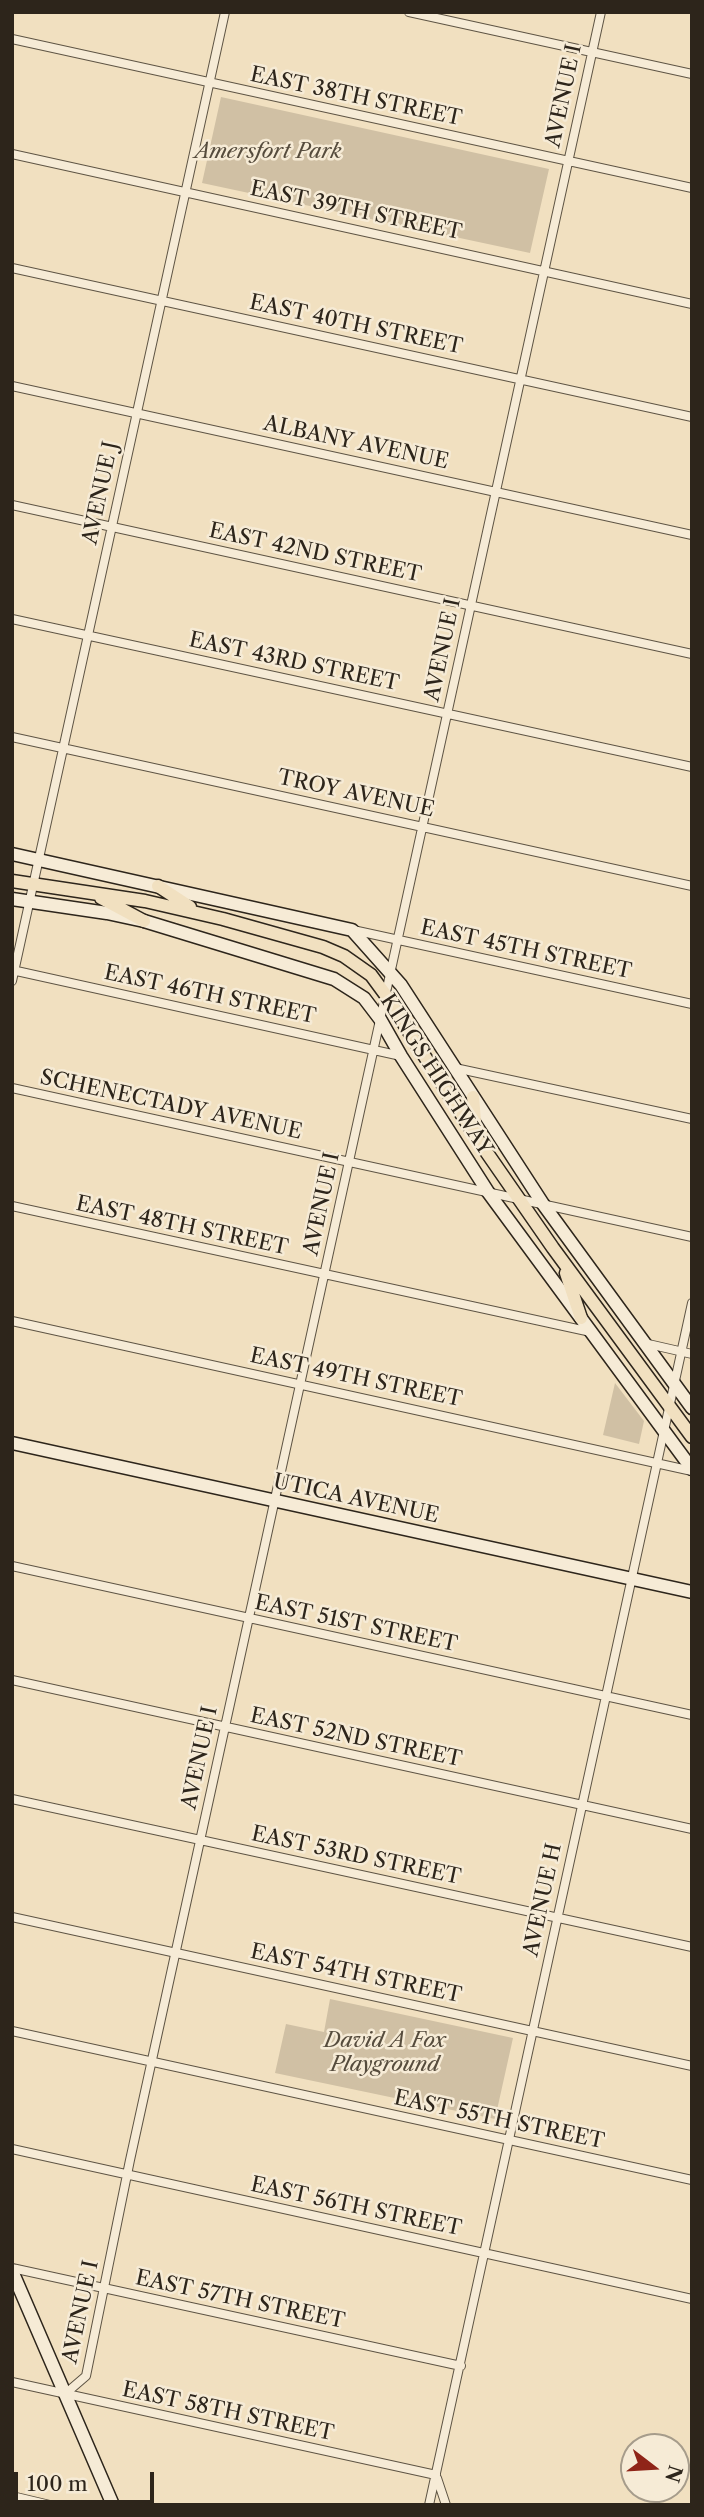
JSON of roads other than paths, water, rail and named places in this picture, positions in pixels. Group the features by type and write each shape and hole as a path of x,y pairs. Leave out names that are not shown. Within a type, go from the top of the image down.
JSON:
{"main road":[{"name":"KINGS HIGHWAY","path":"12,881 145,901 199,913 334,951 371,975 476,1137 563,1263 692,1437"},
{"path":"158,886 199,913"},
{"path":"91,893 144,921"},
{"path":"472,1097 476,1137"},
{"path":"563,1263 580,1318"}],"street":[{"name":"AVENUE J","path":"12,981 225,12"},
{"path":"409,12 692,74"},
{"name":"AVENUE I","path":"65,2394 86,2376 175,1953 601,12"},
{"name":"EAST 38TH STREET","path":"12,39 692,188"},
{"name":"EAST 39TH STREET","path":"12,154 692,304"},
{"name":"EAST 40TH STREET","path":"12,268 692,417"},
{"name":"ALBANY AVENUE","path":"12,386 692,535"},
{"name":"EAST 42ND STREET","path":"12,505 692,654"},
{"name":"EAST 43RD STREET","path":"12,619 692,767"},
{"name":"TROY AVENUE","path":"12,737 692,886"},
{"path":"12,855 352,930"},
{"name":"KINGS HIGHWAY","path":"12,899 144,921 334,979 363,998 380,1019 488,1192 692,1470"},
{"name":"EAST 45TH STREET","path":"352,930 692,1004"},
{"name":"KINGS HIGHWAY","path":"352,930 390,972 543,1204 692,1408"},
{"name":"EAST 46TH STREET","path":"13,970 401,1056"},
{"path":"453,1067 692,1119"},
{"name":"SCHENECTADY AVENUE","path":"12,1088 692,1237"},
{"name":"EAST 48TH STREET","path":"12,1206 591,1332"},
{"name":"AVENUE H","path":"429,2505 692,1303"},
{"name":"EAST 49TH STREET","path":"12,1321 692,1470"},
{"path":"644,1343 692,1354"},
{"name":"UTICA AVENUE","path":"12,1443 692,1592"},
{"name":"EAST 51ST STREET","path":"12,1566 692,1715"},
{"name":"EAST 52ND STREET","path":"12,1680 692,1829"},
{"name":"EAST 53RD STREET","path":"12,1799 692,1947"},
{"name":"EAST 54TH STREET","path":"12,1917 692,2066"},
{"name":"EAST 55TH STREET","path":"12,2031 692,2180"},
{"name":"EAST 56TH STREET","path":"12,2149 692,2299"},
{"path":"12,2269 113,2505"},
{"name":"EAST 57TH STREET","path":"12,2269 461,2366"},
{"name":"EAST 58TH STREET","path":"12,2382 436,2475"},
{"path":"436,2475 446,2505"},
{"path":"12,2496 50,2505"}],"park label":[{"name":"Amersfort Park","path":"268,152"},
{"name":"David A Fox Playground","path":"385,2053"}]}
